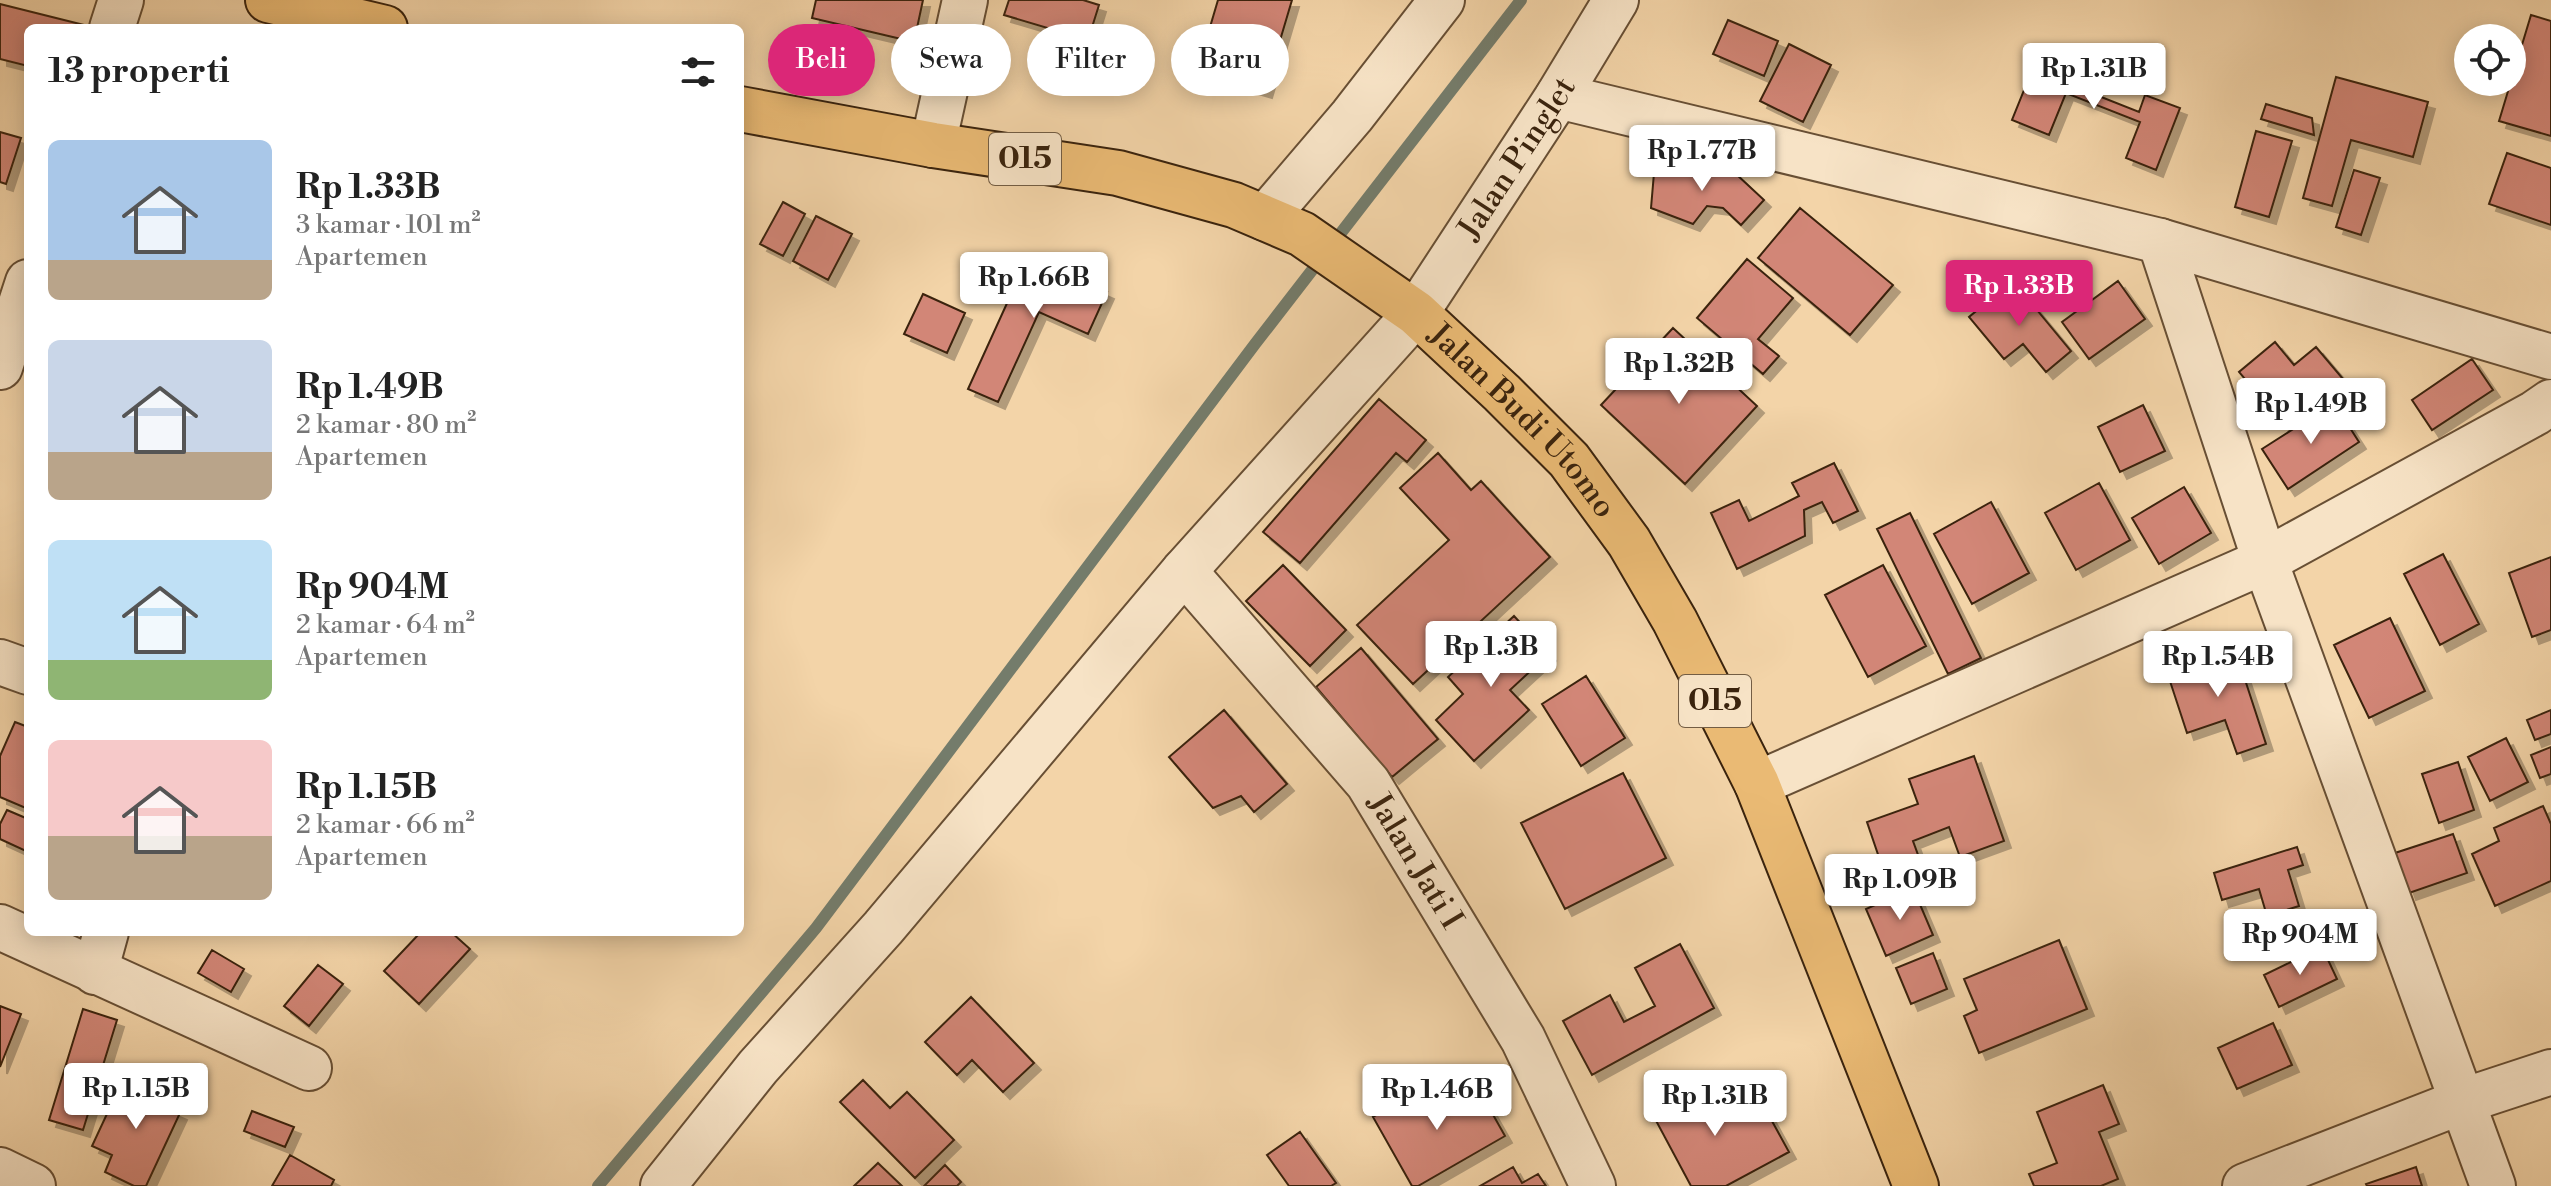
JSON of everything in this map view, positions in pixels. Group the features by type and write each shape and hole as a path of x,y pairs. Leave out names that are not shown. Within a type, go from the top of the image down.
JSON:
{"main road":[{"path":"268,0 368,24"},
{"name":"Jalan Budi Utomo","path":"744,110 933,145 1118,173 1234,205 1284,226 1403,304 1502,393 1569,460 1629,542 1675,621 1757,784 1916,1186"}],"street":[{"path":"113,24 121,0"},
{"path":"933,145 965,0"},
{"path":"1284,226 1352,116 1442,0"},
{"name":"Jalan Pinglet","path":"663,1186 758,1067 883,928 1184,571 1403,304 1558,96 1616,0"},
{"path":"1558,96 2160,241 2551,357"},
{"path":"2160,241 2265,561 2493,1186"},
{"path":"0,367 24,294"},
{"path":"1757,784 2265,561 2551,402"},
{"name":"Jalan Jati I","path":"1184,571 1368,783 1523,1039 1593,1186"},
{"path":"0,662 24,671"},
{"path":"0,927 24,933"},
{"path":"36,936 101,952 309,1068"},
{"path":"2245,1186 2463,1101 2551,1072"},
{"path":"0,1170 33,1186"}],"building":[{"path":"816,0 923,0 918,24 891,24 891,37 875,33 875,24 838,24 812,18"},
{"path":"1009,0 1083,0 1099,5 1093,24 1034,24 1004,15"},
{"path":"1218,0 1292,0 1285,24 1211,24"},
{"path":"0,4 80,24 24,24 24,65 0,59"},
{"path":"2531,15 2551,21 2551,136 2499,121 2507,96 2526,96 2526,32"},
{"path":"1728,20 1778,41 1764,76 1713,54"},
{"path":"1789,44 1831,65 1803,122 1760,101"},
{"path":"2037,58 2080,75 2081,89 2139,112 2145,95 2180,108 2156,170 2126,158 2140,122 2066,93 2049,135 2012,120"},
{"path":"2336,77 2428,102 2413,157 2351,140 2332,206 2303,198"},
{"path":"2266,104 2312,118 2314,135 2261,119"},
{"path":"2256,131 2292,141 2269,217 2235,207"},
{"path":"0,132 21,138 6,184 0,182"},
{"path":"2507,153 2551,168 2551,225 2489,204"},
{"path":"1691,162 1736,174 1764,200 1741,225 1723,208 1707,206 1693,224 1651,208 1654,173"},
{"path":"2354,170 2380,178 2361,235 2336,227"},
{"path":"783,202 805,214 783,256 760,244"},
{"path":"1800,208 1893,285 1850,335 1758,258"},
{"path":"816,216 852,234 828,280 793,261"},
{"path":"1028,257 1107,292 1088,334 1039,312 998,402 968,389"},
{"path":"1747,259 1793,298 1758,339 1779,356 1763,374 1697,318"},
{"path":"2013,281 2071,351 2046,372 2023,344 2004,359 1969,317"},
{"path":"2118,281 2145,319 2089,359 2062,322"},
{"path":"923,294 965,313 947,353 904,334"},
{"path":"1673,328 1757,406 1685,484 1601,405"},
{"path":"2275,342 2294,365 2316,347 2343,379 2286,428 2239,372"},
{"path":"2472,359 2493,390 2432,430 2412,400"},
{"path":"1379,399 1426,440 1407,462 1396,453 1300,563 1263,532"},
{"path":"2334,403 2359,442 2288,489 2262,449"},
{"path":"2143,405 2165,451 2120,472 2098,427"},
{"path":"1438,453 1471,490 1481,481 1550,557 1413,684 1357,625 1449,540 1400,488"},
{"path":"1834,463 1858,511 1833,523 1822,502 1804,510 1805,536 1737,569 1711,513 1739,500 1749,521 1799,496 1792,483"},
{"path":"2099,483 2130,540 2076,570 2045,513"},
{"path":"2184,487 2211,533 2159,564 2132,518"},
{"path":"1991,502 2029,573 1972,604 1934,534"},
{"path":"1910,513 1981,658 1948,674 1877,529"},
{"path":"2443,554 2479,624 2440,645 2404,574"},
{"path":"2551,557 2551,630 2532,637 2509,573"},
{"path":"1283,565 1346,630 1310,666 1246,601"},
{"path":"1883,565 1926,646 1868,677 1825,595"},
{"path":"1514,616 1549,654 1510,690 1529,710 1474,761 1436,720 1463,694 1448,677"},
{"path":"2390,618 2425,691 2369,718 2334,645"},
{"path":"1361,648 1438,739 1392,777 1316,687"},
{"path":"2235,649 2266,744 2237,754 2225,720 2187,733 2167,672"},
{"path":"1586,676 1625,738 1581,766 1542,704"},
{"path":"1224,710 1287,784 1254,812 1241,796 1213,808 1169,757"},
{"path":"2551,710 2551,734 2535,740 2527,720"},
{"path":"15,722 24,725 24,807 0,797 0,756"},
{"path":"2506,738 2528,782 2490,801 2468,757"},
{"path":"2551,747 2551,774 2540,778 2531,755"},
{"path":"1974,756 2004,841 1960,857 1949,827 1913,841 1921,863 1885,875 1867,822 1918,804 1909,779"},
{"path":"2458,762 2474,810 2439,823 2422,774"},
{"path":"1623,773 1666,858 1565,909 1521,823"},
{"path":"2543,806 2551,824 2551,881 2495,906 2472,854 2499,841 2494,828"},
{"path":"7,810 24,817 24,850 0,839 0,824"},
{"path":"2453,834 2467,873 2409,893 2395,853"},
{"path":"2297,847 2303,865 2288,870 2299,906 2267,916 2259,889 2222,900 2214,873"},
{"path":"1913,888 1933,935 1886,956 1866,909"},
{"path":"417,936 455,936 470,949 419,1004 384,971"},
{"path":"2059,940 2087,1009 1979,1053 1964,1016 1977,1010 1964,979"},
{"path":"1680,944 1714,1008 1592,1075 1563,1021 1610,995 1624,1022 1655,1006 1635,968"},
{"path":"2322,947 2337,979 2279,1007 2264,975"},
{"path":"212,950 244,969 231,992 198,973"},
{"path":"1933,953 1947,989 1911,1004 1896,968"},
{"path":"318,965 343,984 309,1026 284,1006"},
{"path":"971,997 1034,1063 1003,1092 972,1060 957,1075 925,1042"},
{"path":"0,1006 21,1014 0,1067"},
{"path":"83,1009 117,1020 83,1130 49,1120"},
{"path":"2273,1023 2292,1065 2237,1089 2218,1048"},
{"path":"126,1073 161,1089 164,1106 180,1113 146,1186 134,1186 105,1172 112,1155 92,1146"},
{"path":"1689,1078 1715,1126 1761,1101 1789,1152 1726,1186 1691,1186 1646,1102"},
{"path":"863,1080 890,1108 907,1092 954,1140 915,1178 840,1102"},
{"path":"1432,1084 1445,1107 1478,1088 1505,1136 1418,1186 1412,1186 1373,1117"},
{"path":"2103,1085 2119,1124 2099,1132 2118,1179 2101,1186 2034,1186 2029,1174 2057,1163 2037,1112"},
{"path":"252,1111 294,1127 285,1147 244,1131"},
{"path":"1300,1132 1336,1183 1331,1186 1289,1186 1267,1155"},
{"path":"290,1155 334,1180 331,1186 272,1186"},
{"path":"878,1163 902,1186 854,1186"},
{"path":"945,1165 961,1182 957,1186 924,1186"},
{"path":"1513,1167 1522,1183 1538,1174 1546,1186 1480,1186"},
{"path":"2416,1167 2422,1186 2366,1184"}],"waterway":[{"path":"598,1186 816,928 1255,344 1521,0"}]}
